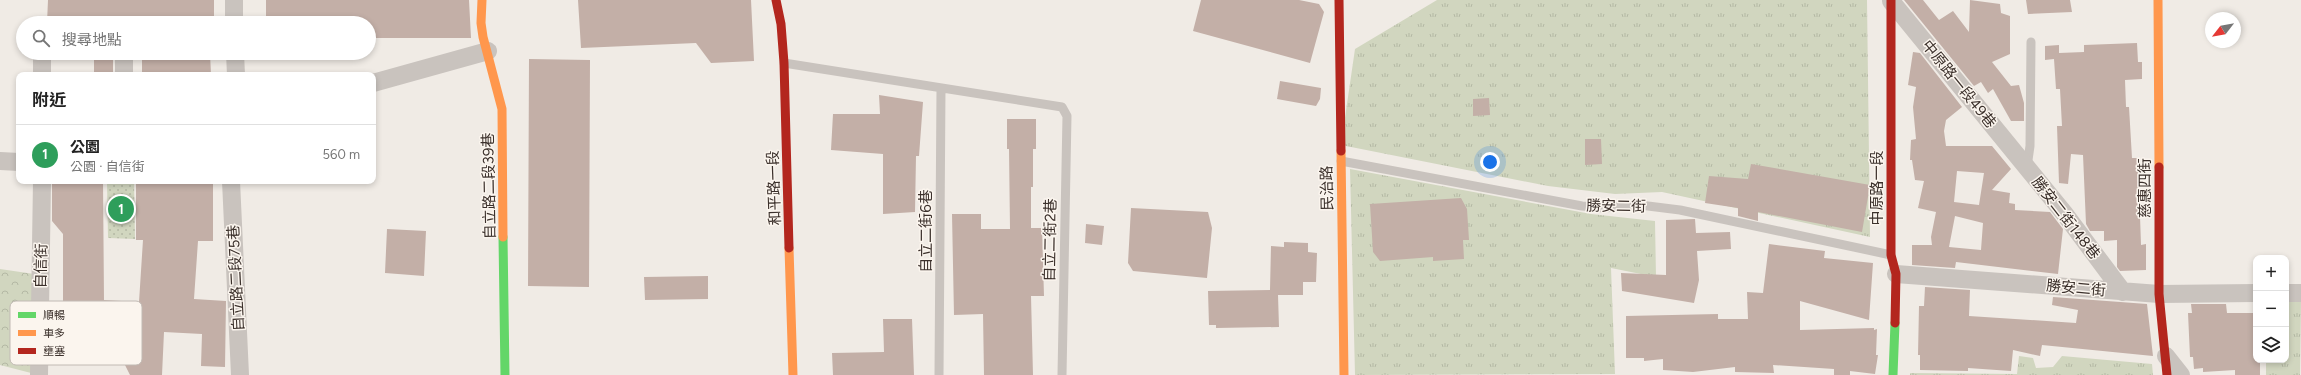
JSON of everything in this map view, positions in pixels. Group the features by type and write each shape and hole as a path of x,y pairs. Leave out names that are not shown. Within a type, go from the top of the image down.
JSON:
{"street":[{"path":"234,0 234,16"},
{"name":"自立路二段39巷","path":"482,0 481,23 502,109 505,375"},
{"name":"和平路一段","path":"776,0 781,24 784,63 794,375"},
{"name":"民治路","path":"1339,0 1344,375"},
{"name":"中原路一段49巷","path":"1891,0 2027,168"},
{"name":"中原路一段","path":"1891,0 1891,255 1896,274 1893,375"},
{"name":"慈惠四街","path":"2158,0 2159,294 2167,375"},
{"path":"376,82 488,51"},
{"path":"42,60 42,72"},
{"path":"124,60 124,72"},
{"path":"235,60 236,72"},
{"path":"0,162 16,162"},
{"name":"勝安二街148巷","path":"2027,168 2064,213 2123,292"},
{"name":"自信街","path":"40,301 42,184"},
{"name":"自立路二段75巷","path":"231,184 240,375"},
{"name":"勝安二街","path":"1896,274 2159,294 2253,293"},
{"path":"2289,293 2301,293"},
{"path":"2166,356 2181,375"},
{"name":"自信街","path":"39,365 39,375"}],"lane":[{"name":"勝安二街148巷","path":"2027,168 2030,146 2031,42"},
{"path":"784,63 941,88"},
{"name":"自立二街2巷","path":"941,88 1062,107 1067,116 1062,375"},
{"name":"自立二街6巷","path":"939,375 941,88"},
{"name":"勝安二街","path":"1341,161 1582,206 1604,208 1640,205 1680,210 1891,255"}],"green space":[{"path":"1437,0 1867,0 1870,237 1662,192 1615,194 1548,186 1341,145 1355,49"},
{"path":"1350,169 1591,214 1655,221 1656,277 1611,268 1615,374 1355,375"},
{"path":"107,184 134,184 135,239 108,238"},
{"path":"0,269 34,274 33,301 10,301 10,365 31,365 31,373 0,365"},
{"path":"2289,299 2301,299 2300,375 2266,375 2266,363 2289,363"},
{"path":"2019,356 2033,358 2036,368 2053,367 2062,356 2152,364 2153,375 1910,375 1910,373 2017,374"}],"building":[{"path":"48,0 214,0 214,16 47,16"},
{"path":"266,0 469,0 471,38 376,38 376,16 266,16"},
{"path":"578,0 751,0 754,61 711,63 696,43 581,48"},
{"path":"1201,0 1299,0 1319,4 1324,12 1310,63 1193,31"},
{"path":"1904,0 1923,0 1939,20 1953,11 1969,32 1970,0 2000,4 2001,13 2010,16 2010,54 1992,62 2011,86 2019,85 2024,103 2024,121 2011,121 1993,89 1988,93 1981,82 1974,86"},
{"path":"2026,0 2070,0 2072,12 2028,14"},
{"path":"2137,43 2138,62 2142,62 2142,79 2125,80 2126,107 2129,107 2132,158 2138,158 2141,245 2146,244 2146,270 2120,271 2117,267 2117,240 2104,241 2104,231 2090,231 2086,224 2083,155 2071,154 2068,184 2059,183 2057,126 2062,126 2060,89 2056,89 2054,59 2045,60 2045,46 2059,45 2059,53 2084,52 2084,45"},
{"path":"1913,52 1920,53 1962,107 1946,120 1944,131 1946,146 1992,146 2011,169 1992,190 2010,193 2009,203 2015,204 2015,210 2050,212 2063,229 2058,274 1956,262 1955,268 1912,265 1912,245 1932,245 1931,237 1936,212 1918,208 1924,181 1915,180 1912,160 1910,160 1911,140 1916,139 1913,107 1916,87 1908,85","holes":["1957,171 1984,173 1979,205 1954,202","1955,216 1983,223 1981,250 1949,247"]},
{"path":"529,59 590,60 589,287 528,286"},
{"path":"94,60 113,60 113,72 94,72"},
{"path":"142,60 210,60 211,72 142,72"},
{"path":"1280,81 1321,88 1320,99 1316,106 1277,99"},
{"path":"879,95 923,102 919,156 916,156 915,212 883,214 883,154 831,150 833,114 880,114"},
{"path":"1489,98 1490,115 1473,116 1473,99"},
{"path":"1007,119 1036,119 1036,149 1033,149 1033,187 1031,187 1031,228 1042,228 1044,296 1031,296 1033,375 984,375 983,314 954,315 952,214 981,214 981,229 1010,229"},
{"path":"1585,139 1601,139 1602,164 1585,165"},
{"path":"1751,164 1870,185 1862,232 1758,212 1758,221 1738,216 1738,208 1705,203 1709,176 1748,179"},
{"path":"52,184 103,184 104,300 122,301 63,301 63,234 52,221"},
{"path":"136,184 213,184 213,241 198,241 194,299 226,301 225,367 201,366 202,334 164,332 162,375 130,375 125,365 142,365 142,301 139,301 143,240 136,240"},
{"path":"1461,198 1467,209 1469,240 1463,240 1464,259 1433,261 1433,257 1380,261 1373,252 1370,204"},
{"path":"1131,208 1208,212 1212,228 1207,278 1133,271 1128,263"},
{"path":"1695,219 1696,233 1730,232 1731,249 1697,251 1699,280 1694,303 1622,291 1621,273 1666,275 1666,220"},
{"path":"1086,224 1104,226 1102,245 1085,243"},
{"path":"387,229 426,231 424,276 385,273"},
{"path":"1284,242 1308,243 1308,252 1317,253 1316,282 1303,282 1303,295 1278,295 1279,327 1216,328 1216,325 1209,325 1208,291 1270,290 1271,246 1284,247"},
{"path":"1769,244 1825,251 1824,258 1873,263 1869,320 1800,301 1800,330 1877,329 1876,355 1878,355 1875,374 1850,371 1850,375 1834,375 1834,369 1773,365 1774,373 1735,372 1735,367 1693,372 1663,370 1663,359 1644,361 1644,358 1626,358 1626,316 1718,314 1718,319 1748,319 1747,292 1763,293"},
{"path":"708,276 708,299 645,300 644,277"},
{"path":"1925,287 1970,290 1969,316 2076,323 2078,310 2052,305 2053,297 2147,304 2153,356 2042,345 2040,356 2013,350 2011,371 1968,368 1968,371 1920,370 1920,355 1918,355 1919,306 1924,306"},
{"path":"2191,304 2226,304 2227,313 2253,313 2253,363 2260,363 2260,375 2235,375 2235,370 2203,372 2203,368 2194,369 2193,357 2190,357 2188,313 2192,313"},
{"path":"883,319 912,319 914,375 833,375 832,353 884,352"}],"traffic: fast":[{"path":"503,237 505,375"},
{"path":"1893,375 1895,323"}],"traffic: slow":[{"path":"482,0 481,23 483,37 502,109 503,237"},
{"path":"2158,0 2159,167"},
{"path":"1341,151 1344,375"},
{"path":"789,248 793,375"}],"traffic: jam":[{"path":"776,0 781,24 784,63 789,248"},
{"path":"1339,0 1341,151"},
{"path":"1891,0 1891,255 1896,274 1895,323"},
{"path":"2159,167 2159,294 2167,375"}],"place":[{"name":"公園","path":"121,209"}]}
